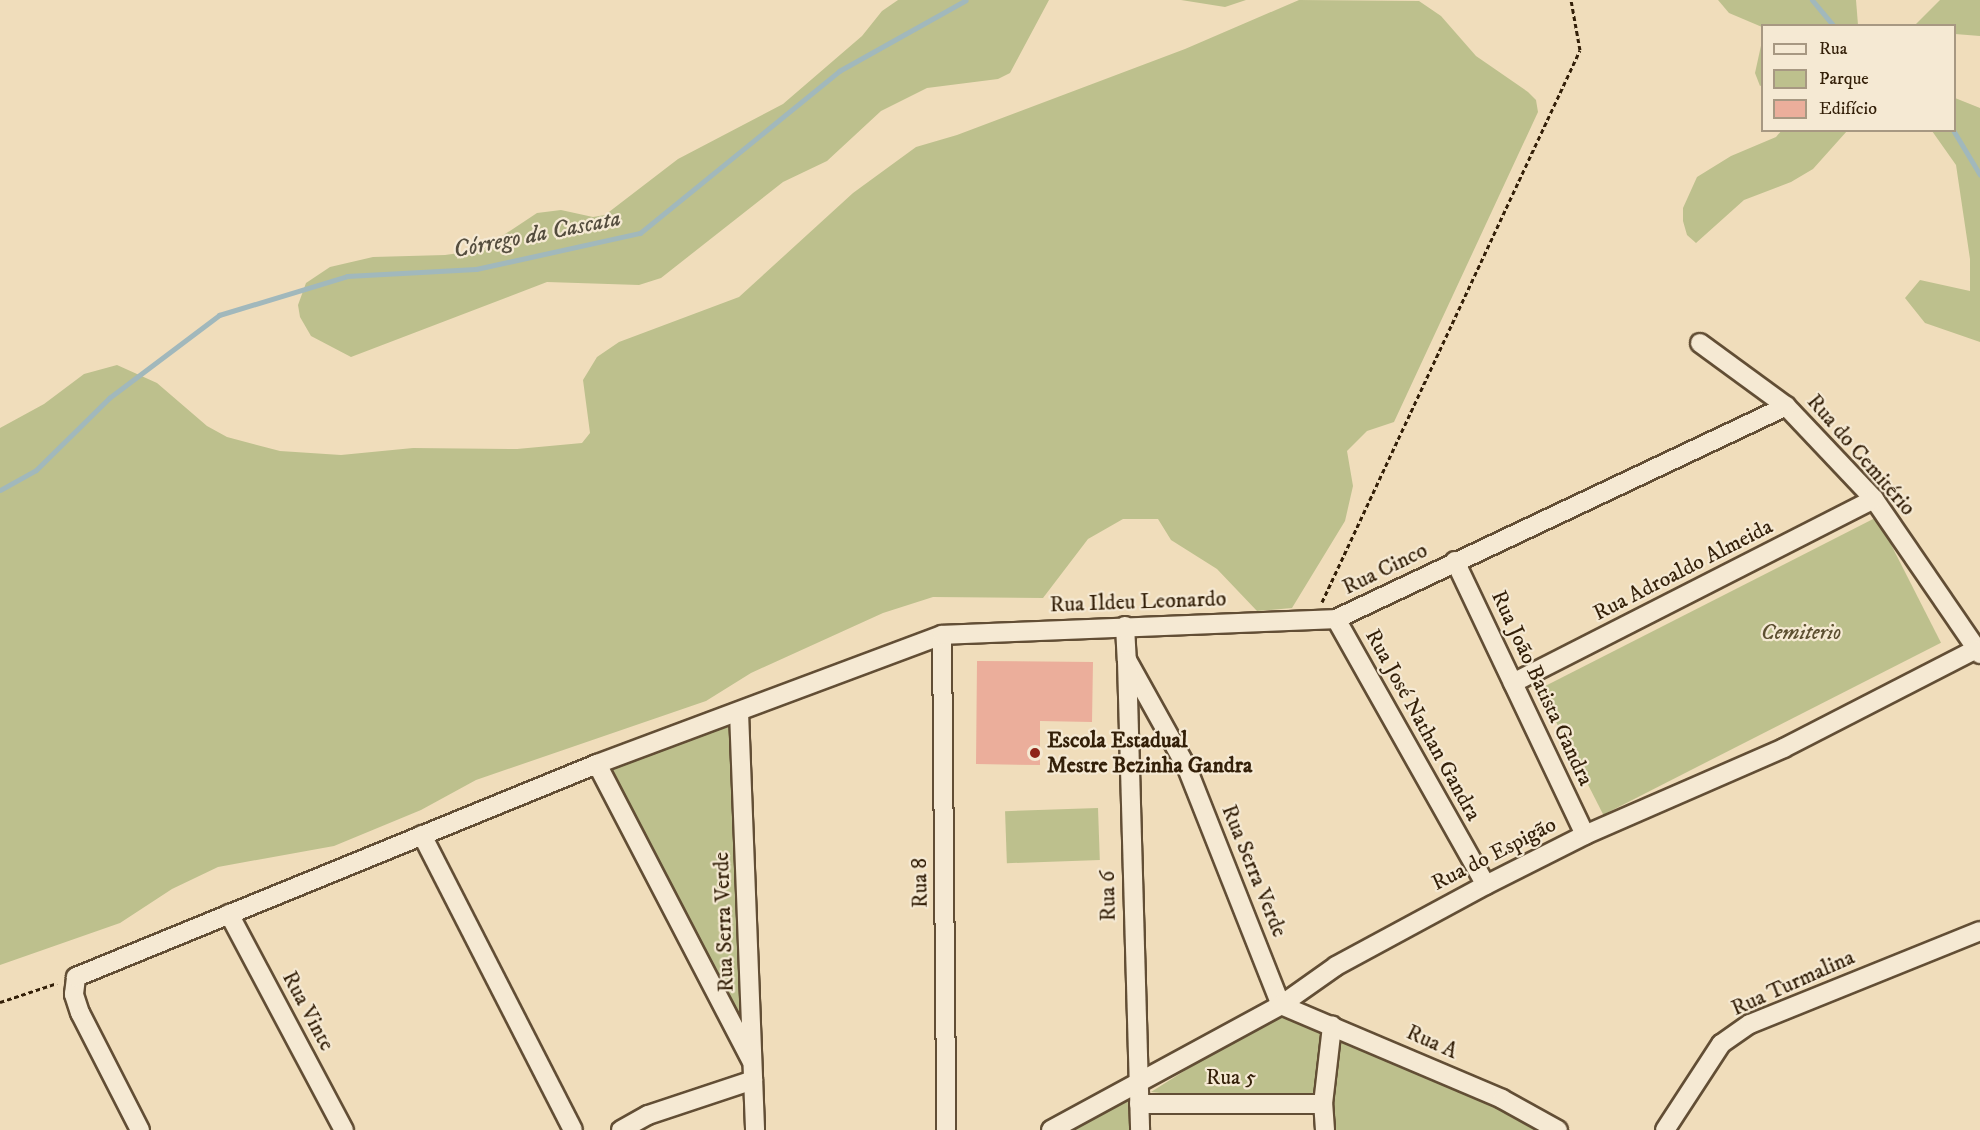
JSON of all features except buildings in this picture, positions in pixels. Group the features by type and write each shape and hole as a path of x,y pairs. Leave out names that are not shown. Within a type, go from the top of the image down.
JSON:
{"street":[{"name":"Rua do Cemitério","path":"1700,343 1786,406 1874,499 1928,573 1978,652"},
{"name":"Rua Cinco","path":"1336,620 1455,561 1786,406"},
{"name":"Rua Adroaldo Almeida","path":"1513,683 1874,499"},
{"name":"Rua João Batista Gandra","path":"1455,561 1585,835"},
{"name":"Rua Ildeu Leonardo","path":"76,977 597,764 942,635 1125,626 1336,620"},
{"name":"Rua José Nathan Gandra","path":"1336,620 1486,885"},
{"name":"Rua Serra Verde","path":"1125,626 1127,660 1187,768 1281,1005"},
{"name":"Rua 8","path":"942,635 946,1130"},
{"name":"Rua do Espigão","path":"1051,1130 1138,1095 1281,1005 1335,966 1486,885 1585,835 1784,748 1978,652"},
{"name":"Rua 6","path":"1127,660 1140,1130"},
{"name":"Rua Serra Verde","path":"739,712 755,1130"},
{"path":"597,764 752,1071 652,1123 621,1130"},
{"path":"422,835 573,1130"},
{"name":"Rua Vinte","path":"229,914 344,1130"},
{"name":"Rua Turmalina","path":"1665,1130 1721,1044 1750,1024 1980,931"},
{"path":"76,977 74,994 80,1013 140,1130"},
{"name":"Rua A","path":"1281,1005 1502,1099 1558,1130"},
{"path":"1325,1130 1323,1104 1332,1026"},
{"name":"Rua 5","path":"1138,1095 1323,1104"}],"path":[{"path":"1314,620 1580,50 1571,0"},
{"path":"0,1002 76,977"}],"green space":[{"path":"898,0 1049,0 1010,73 998,79 927,88 881,111 827,161 783,182 661,278 639,285 547,282 351,357 311,336 300,317 298,305 306,283 330,267 373,257 445,255 481,250 537,213 561,210 593,217 605,215 678,159 783,104 862,36 882,11"},
{"path":"1181,0 1246,0 1225,7"},
{"path":"1299,0 1419,1 1441,16 1476,56 1528,92 1536,100 1538,112 1394,422 1367,431 1347,451 1353,486 1345,521 1292,608 1257,611 1217,569 1171,540 1158,519 1123,519 1088,539 1043,598 933,597 883,613 751,673 706,701 476,780 421,810 334,846 218,867 172,889 120,923 0,965 0,428 44,404 84,374 117,365 157,383 207,426 227,437 280,451 341,455 413,448 517,449 582,443 590,433 583,380 597,357 619,342 739,297 853,193 916,147 957,135 1185,49"},
{"path":"1718,0 1856,0 1858,24 1761,24 1761,27 1729,13"},
{"path":"1940,0 1980,0 1980,36 1956,34 1956,24 1916,24"},
{"path":"1761,46 1760,86 1755,73"},
{"path":"1956,98 1980,108 1980,342 1925,323 1905,298 1920,280 1970,291 1970,259 1956,165 1933,132 1956,132"},
{"path":"1780,132 1846,132 1813,169 1791,182 1744,200 1696,243 1687,235 1683,221 1683,208 1697,177 1731,156 1776,137"},
{"name":"Cemiterio","path":"1877,517 1941,643 1603,815 1539,689"},
{"path":"738,718 748,1040 602,765"},
{"path":"1098,808 1100,860 1007,863 1005,811"},
{"path":"1279,1011 1331,1034 1320,1100 1235,1101 1151,1092"},
{"path":"1335,1030 1556,1130 1327,1130"},
{"path":"1136,1091 1138,1130 1059,1130"}],"waterway":[{"name":"Córrego da Cascata","path":"0,490 36,470 109,398 219,315 347,276 476,269 640,233 839,71 966,0"},
{"path":"1812,0 1832,24"},
{"path":"1954,132 1980,175"}],"place":[{"name":"Escola Estadual Mestre Bezinha Gandra","path":"1035,753"}]}
